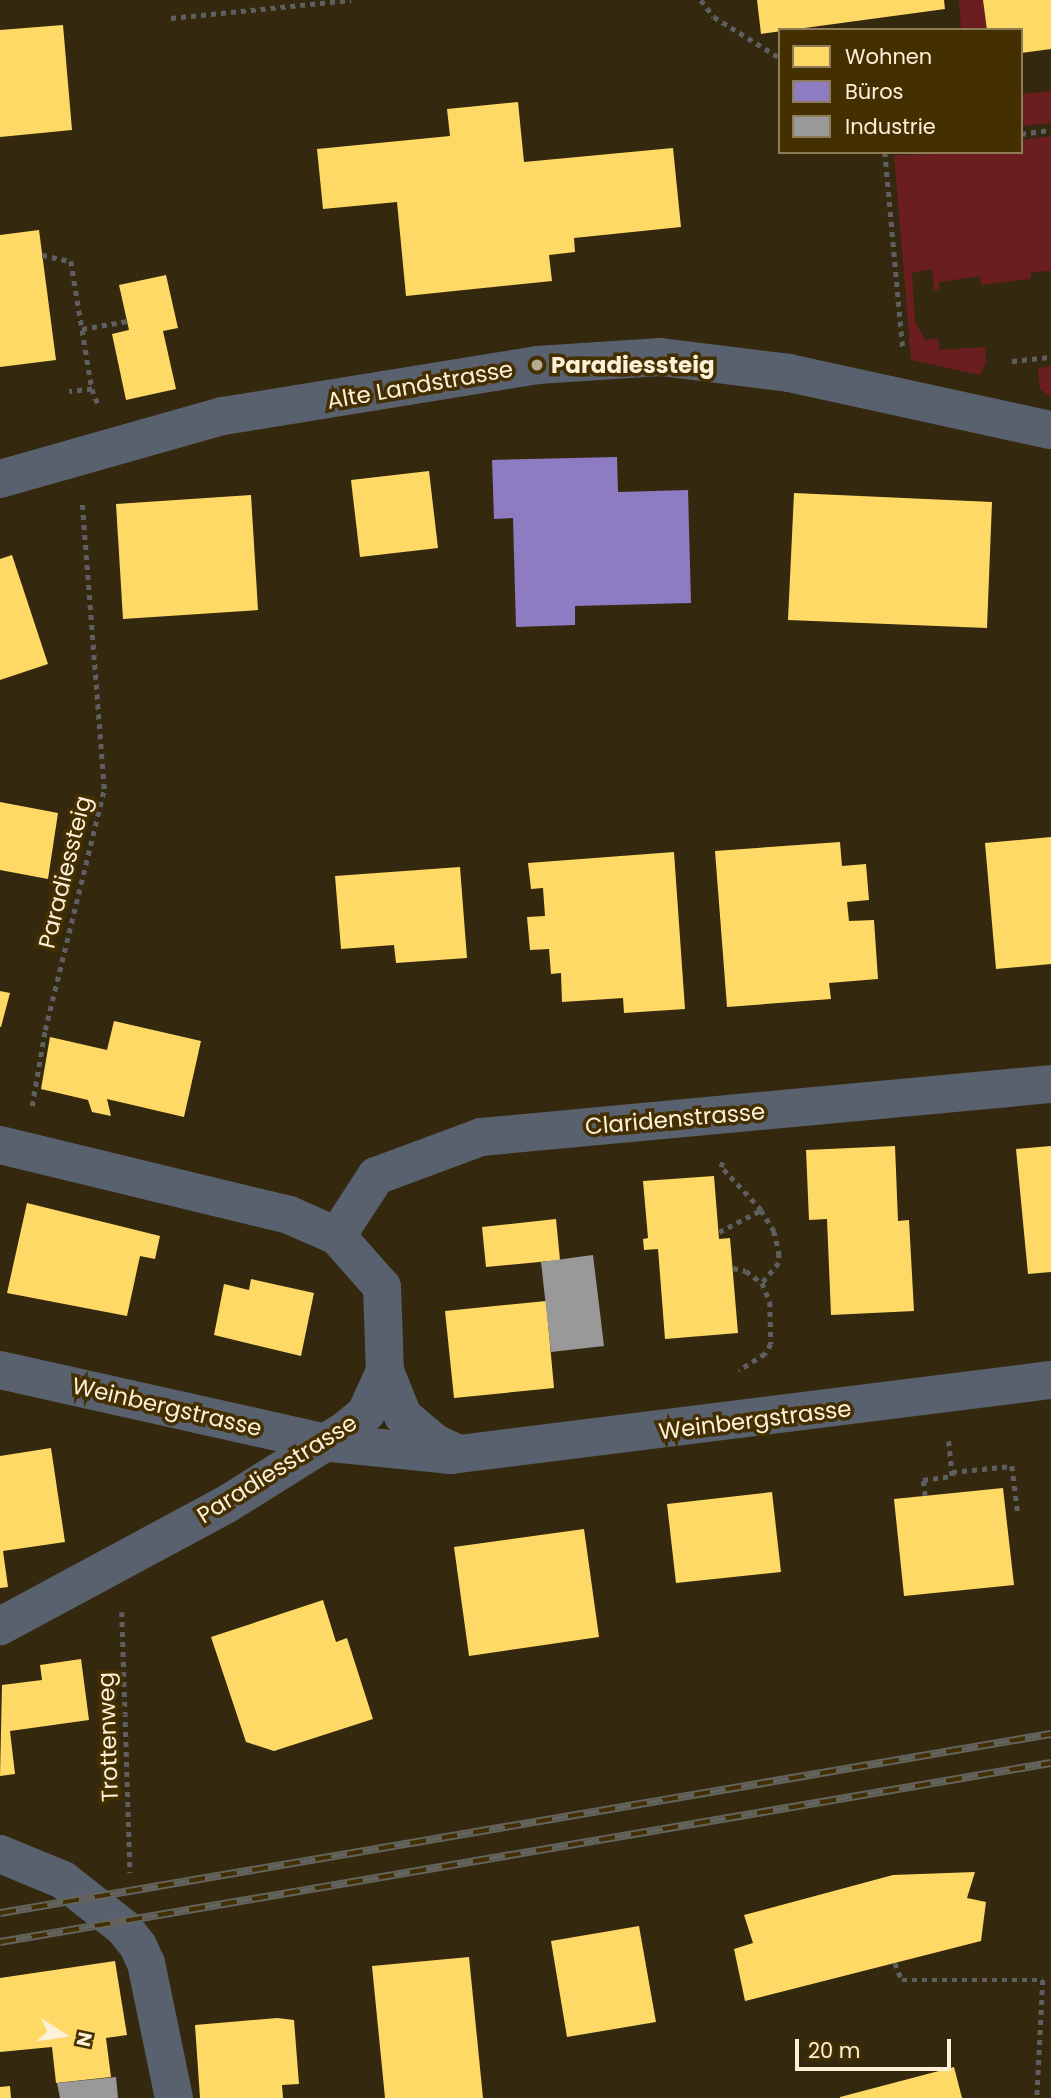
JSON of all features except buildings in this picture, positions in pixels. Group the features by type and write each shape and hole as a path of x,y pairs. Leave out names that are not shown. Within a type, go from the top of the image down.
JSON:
{"street":[{"name":"Alte Landstrasse","path":"0,478 223,415 537,365 692,358 789,373 1051,430"},
{"name":"Claridenstrasse","path":"337,1236 376,1176 481,1138 1051,1084"},
{"name":"Paradiesstrasse","path":"0,1145 289,1215 337,1236 382,1287 385,1371 366,1413 227,1504 0,1626"},
{"name":"Weinbergstrasse","path":"0,1370 322,1442 459,1454 942,1396 1051,1380"},
{"path":"385,1371 403,1416 435,1443 459,1454"},
{"path":"0,1854 63,1880 124,1928 138,1945 146,1963 174,2098"}],"path":[{"path":"171,18 351,0"},
{"path":"701,0 713,17 778,57"},
{"path":"1023,134 1051,131"},
{"path":"885,154 908,401"},
{"path":"42,255 71,261 92,389 69,392"},
{"path":"82,329 127,321"},
{"path":"1012,361 1051,357"},
{"name":"Paradiessteig","path":"32,1105 45,1030 104,789 83,519"},
{"path":"721,1167 761,1210 774,1231 779,1263 762,1283"},
{"path":"719,1232 761,1210"},
{"path":"733,1268 746,1270 762,1283 770,1302 771,1333"},
{"path":"942,1396 952,1472"},
{"path":"925,1496 923,1480 952,1472 1012,1466 1018,1514"},
{"name":"Trottenweg","path":"122,1610 129,1863"},
{"path":"895,1963 902,1980 1042,1980 1037,2098"}],"shaded area":[{"path":"959,0 983,0 987,28 961,28"},
{"path":"1051,91 1051,123 1023,126 1023,94"},
{"path":"1051,136 1051,271 1031,272 1031,279 981,285 980,276 939,282 939,289 934,290 932,269 912,273 915,321 925,340 938,338 940,350 985,347 986,363 980,375 911,360 894,155 1023,154 1023,140"},
{"path":"1051,366 1051,397 1040,389 1038,368"}],"railway":[{"path":"0,1913 1051,1734"},
{"path":"0,1942 1051,1763"}],"place":[{"name":"Paradiessteig","path":"537,365"}]}
